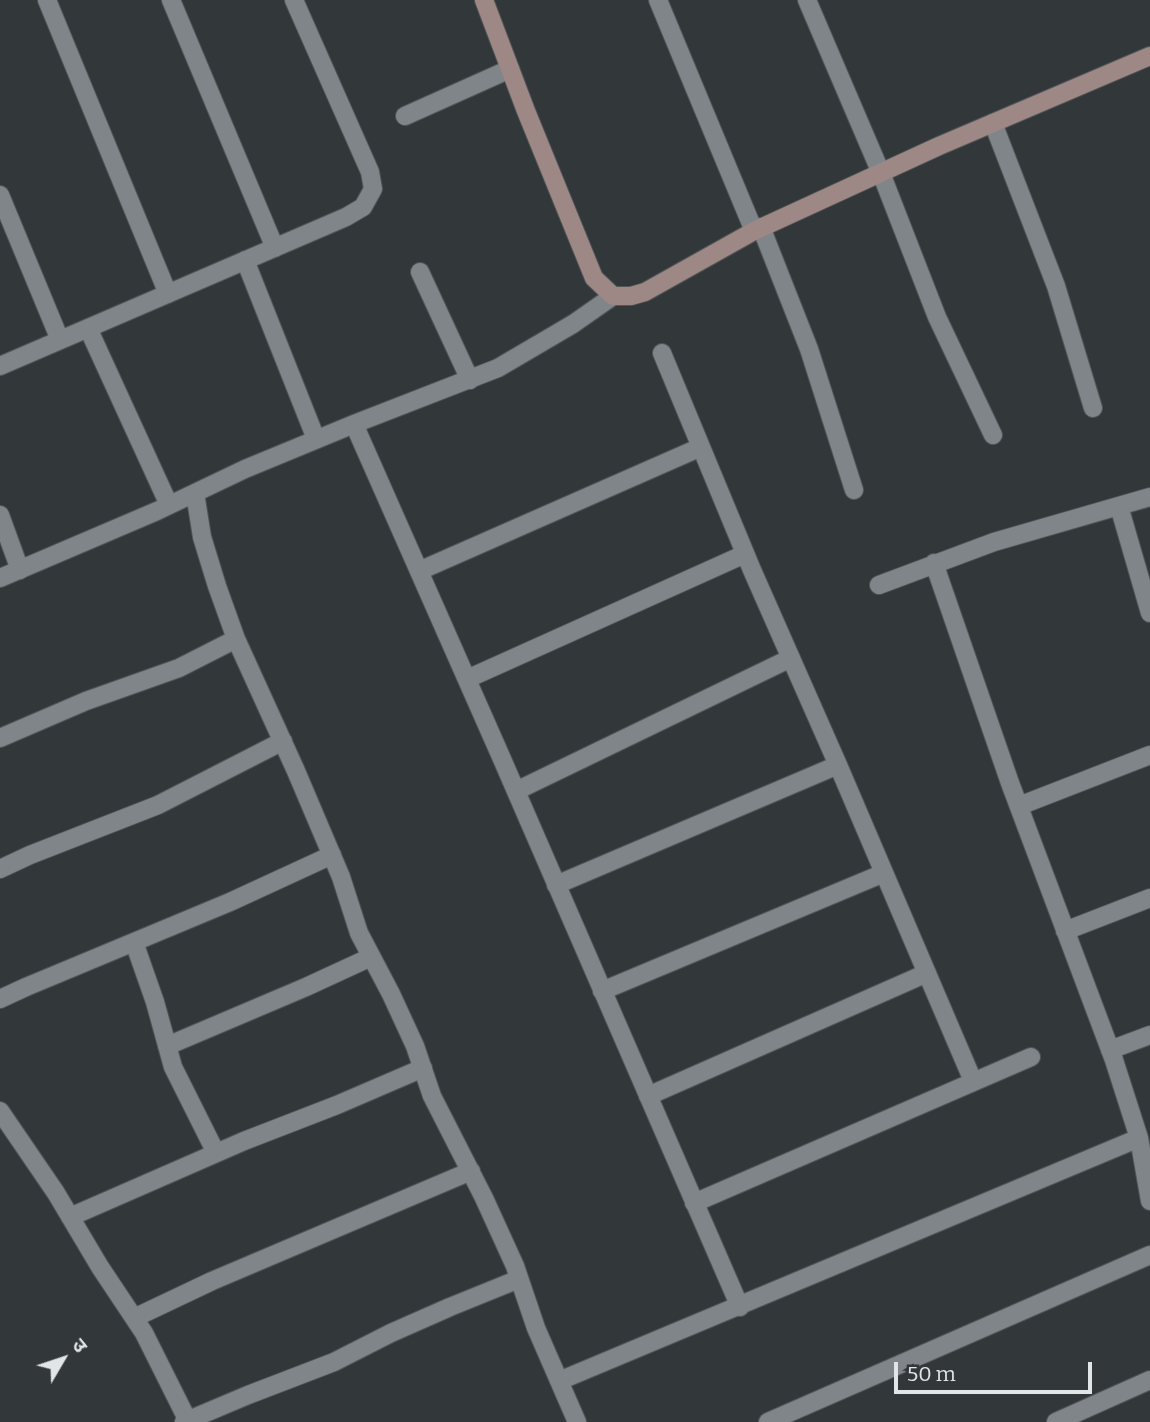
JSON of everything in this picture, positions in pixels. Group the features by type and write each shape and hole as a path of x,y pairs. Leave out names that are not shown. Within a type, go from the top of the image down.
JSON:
{"street":[{"path":"47,0 168,294"},
{"path":"171,0 275,248"},
{"path":"0,366 346,218 363,207 373,189 370,172 294,0"},
{"path":"484,0 594,278 613,296"},
{"path":"658,0 809,349 854,490"},
{"path":"807,0 881,173 937,317 993,435"},
{"path":"0,578 316,439 498,368 573,324 613,296 631,296 645,292 757,229 1150,56"},
{"path":"405,116 510,69"},
{"path":"993,124 1056,286 1093,408"},
{"path":"0,195 60,340"},
{"path":"245,260 316,439"},
{"path":"420,272 470,380"},
{"path":"88,328 169,505"},
{"path":"662,353 745,554 973,1081"},
{"path":"354,424 740,1307"},
{"path":"419,570 701,447"},
{"path":"195,493 202,537 236,639 332,855 359,933 415,1046 432,1096 505,1244 536,1328 576,1422"},
{"path":"879,585 994,542 1150,497"},
{"path":"1119,506 1150,613"},
{"path":"0,515 20,570"},
{"path":"467,679 745,554"},
{"path":"934,564 1019,806 1111,1050 1139,1138 1150,1202"},
{"path":"0,738 86,701 179,668 236,639"},
{"path":"516,791 791,658"},
{"path":"0,869 158,805 283,741"},
{"path":"1019,806 1150,755"},
{"path":"556,885 838,765"},
{"path":"0,999 230,902 332,855"},
{"path":"602,991 884,873"},
{"path":"1065,930 1150,898"},
{"path":"134,942 173,1068 216,1153"},
{"path":"167,1046 371,957"},
{"path":"648,1096 927,973"},
{"path":"1111,1050 1150,1035"},
{"path":"694,1203 1031,1056"},
{"path":"70,1217 216,1153 423,1068"},
{"path":"0,1111 144,1333 186,1421 334,1362 403,1328 520,1279"},
{"path":"559,1381 1139,1138"},
{"path":"134,1318 212,1281 471,1171"},
{"path":"768,1422 1150,1255"},
{"path":"1056,1422 1150,1380"}]}
